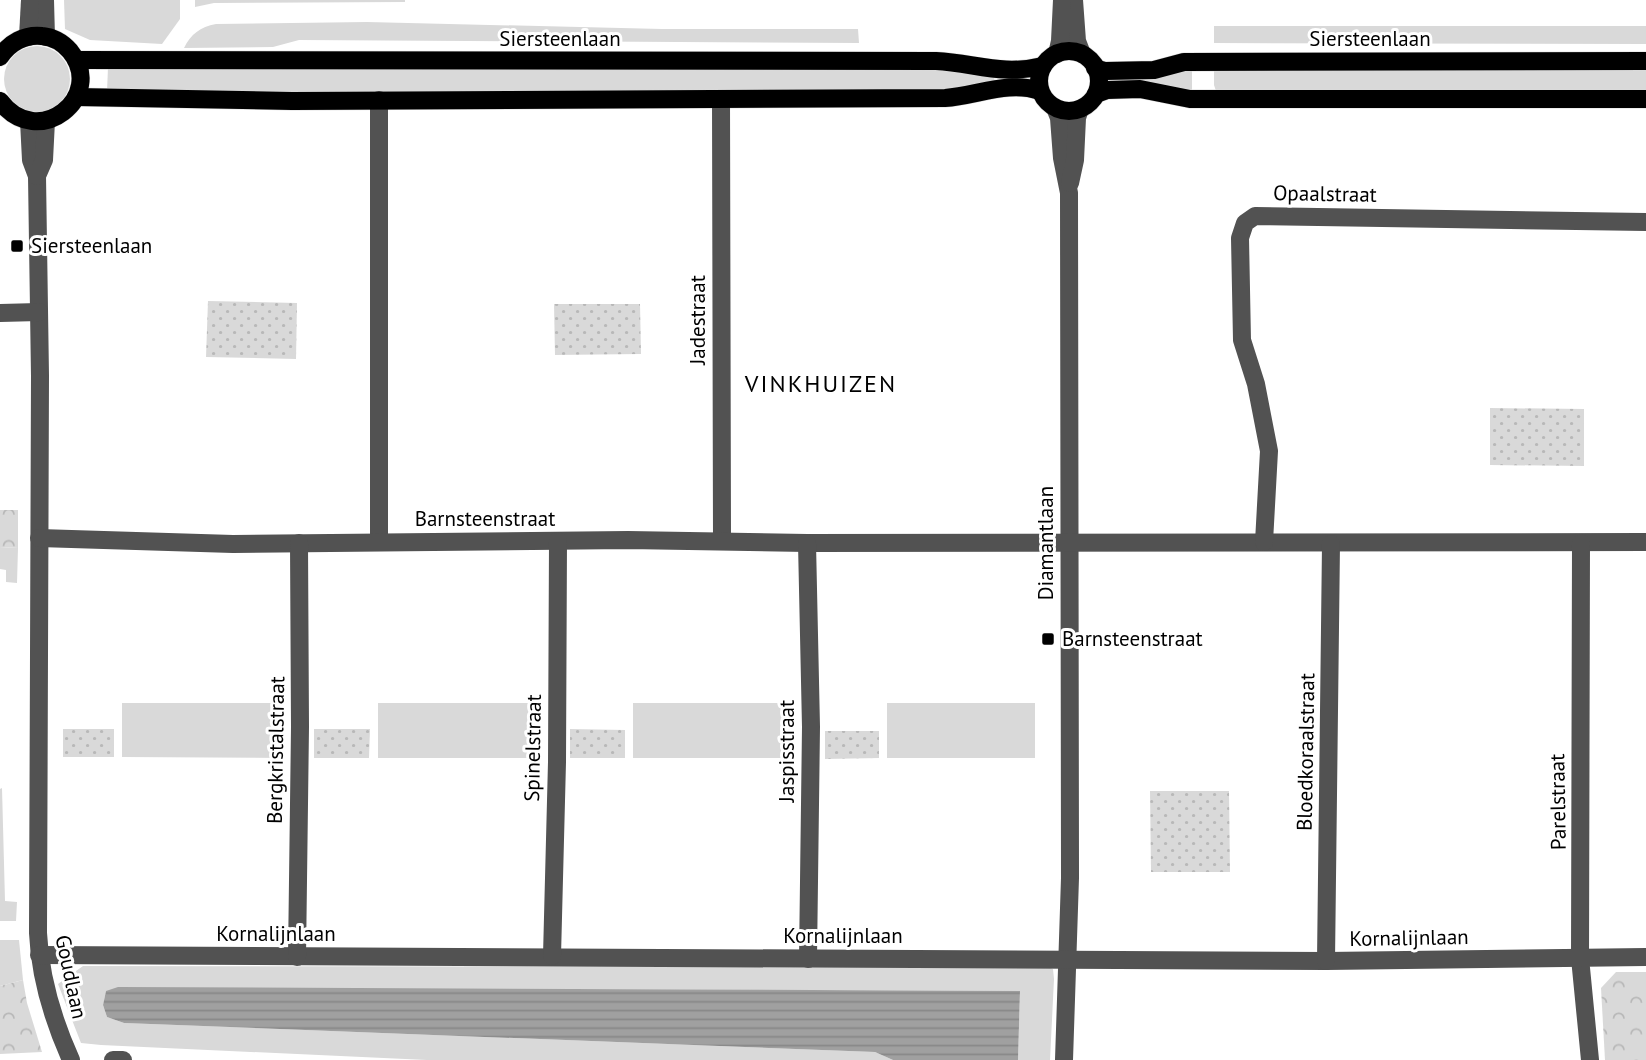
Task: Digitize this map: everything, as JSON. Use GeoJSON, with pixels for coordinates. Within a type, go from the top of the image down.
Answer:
{"type":"FeatureCollection","features":[{"type":"Feature","properties":{"kind":"main road"},"geometry":{"type":"LineString","coordinates":[[0,57],[13,43],[37,37],[65,46],[76,60],[80,77],[76,97],[62,114],[37,121],[12,114],[0,101]]}},
{"type":"Feature","properties":{"kind":"main road"},"geometry":{"type":"LineString","coordinates":[[1069,51],[1082,54],[1095,68],[1099,79],[1096,94],[1080,109],[1068,111],[1055,108],[1046,101],[1040,91],[1039,78],[1050,60],[1069,51]]}},
{"type":"Feature","properties":{"kind":"main road","name":"Siersteenlaan"},"geometry":{"type":"LineString","coordinates":[[76,60],[936,61],[995,70],[1031,69],[1050,60]]}},
{"type":"Feature","properties":{"kind":"main road","name":"Siersteenlaan"},"geometry":{"type":"LineString","coordinates":[[1095,68],[1105,71],[1154,70],[1184,62],[1646,61]]}},
{"type":"Feature","properties":{"kind":"main road"},"geometry":{"type":"LineString","coordinates":[[76,97],[379,100],[945,98],[995,88],[1030,88],[1040,91]]}},
{"type":"Feature","properties":{"kind":"main road"},"geometry":{"type":"LineString","coordinates":[[1096,94],[1107,90],[1140,89],[1190,99],[1646,99]]}},
{"type":"Feature","properties":{"kind":"street"},"geometry":{"type":"LineString","coordinates":[[30,0],[37,37]]}},
{"type":"Feature","properties":{"kind":"street"},"geometry":{"type":"LineString","coordinates":[[37,37],[44,0]]}},
{"type":"Feature","properties":{"kind":"street"},"geometry":{"type":"LineString","coordinates":[[1050,60],[1060,41],[1062,0]]}},
{"type":"Feature","properties":{"kind":"street"},"geometry":{"type":"LineString","coordinates":[[1074,0],[1077,41],[1082,54]]}},
{"type":"Feature","properties":{"kind":"street","name":"Jadestraat"},"geometry":{"type":"LineString","coordinates":[[720,99],[722,541]]}},
{"type":"Feature","properties":{"kind":"street"},"geometry":{"type":"LineString","coordinates":[[379,100],[379,542]]}},
{"type":"Feature","properties":{"kind":"street","name":"Diamantlaan"},"geometry":{"type":"LineString","coordinates":[[1055,108],[1059,118],[1062,158],[1069,193]]}},
{"type":"Feature","properties":{"kind":"street","name":"Diamantlaan"},"geometry":{"type":"LineString","coordinates":[[1065,1060],[1070,878],[1069,193],[1080,109]]}},
{"type":"Feature","properties":{"kind":"street","name":"Goudlaan"},"geometry":{"type":"LineString","coordinates":[[37,121],[31,160],[37,176],[39,312],[39,955],[48,998],[71,1060]]}},
{"type":"Feature","properties":{"kind":"street","name":"Opaalstraat"},"geometry":{"type":"LineString","coordinates":[[1264,542],[1269,451],[1256,384],[1242,340],[1240,238],[1245,223],[1255,216],[1646,222]]}},
{"type":"Feature","properties":{"kind":"street"},"geometry":{"type":"LineString","coordinates":[[0,313],[39,312]]}},
{"type":"Feature","properties":{"kind":"street","name":"Barnsteenstraat"},"geometry":{"type":"LineString","coordinates":[[39,538],[233,544],[558,541],[1331,544],[1646,542]]}},
{"type":"Feature","properties":{"kind":"street","name":"Spinelstraat"},"geometry":{"type":"LineString","coordinates":[[552,956],[557,762],[558,541]]}},
{"type":"Feature","properties":{"kind":"street","name":"Bergkristalstraat"},"geometry":{"type":"LineString","coordinates":[[297,957],[299,543]]}},
{"type":"Feature","properties":{"kind":"street","name":"Jaspisstraat"},"geometry":{"type":"LineString","coordinates":[[807,543],[811,727],[808,958]]}},
{"type":"Feature","properties":{"kind":"street","name":"Parelstraat"},"geometry":{"type":"LineString","coordinates":[[1581,543],[1580,958],[1590,1060]]}},
{"type":"Feature","properties":{"kind":"street","name":"Bloedkoraalstraat"},"geometry":{"type":"LineString","coordinates":[[1326,961],[1331,544]]}},
{"type":"Feature","properties":{"kind":"street","name":"Kornalijnlaan"},"geometry":{"type":"LineString","coordinates":[[39,955],[1326,961],[1646,957]]}},
{"type":"Feature","properties":{"kind":"street"},"geometry":{"type":"LineString","coordinates":[[113,1060],[122,1060]]}},
{"type":"Feature","properties":{"kind":"green space"},"geometry":{"type":"Polygon","coordinates":[[[64,0],[180,0],[180,19],[162,44],[90,40],[65,29],[64,0]]]}},
{"type":"Feature","properties":{"kind":"green space"},"geometry":{"type":"Polygon","coordinates":[[[195,0],[405,2],[214,3],[195,7],[195,0]]]}},
{"type":"Feature","properties":{"kind":"green space"},"geometry":{"type":"Polygon","coordinates":[[[367,22],[662,29],[858,29],[859,43],[299,40],[273,47],[184,48],[197,32],[216,24],[367,22]]]}},
{"type":"Feature","properties":{"kind":"green space"},"geometry":{"type":"Polygon","coordinates":[[[1214,26],[1646,26],[1646,44],[1214,43],[1214,26]]]}},
{"type":"Feature","properties":{"kind":"green space"},"geometry":{"type":"Polygon","coordinates":[[[37,46],[50,49],[60,56],[67,66],[70,79],[67,92],[60,102],[50,109],[37,112],[24,109],[14,102],[7,92],[4,79],[7,66],[14,56],[24,49],[37,46]]]}},
{"type":"Feature","properties":{"kind":"green space"},"geometry":{"type":"Polygon","coordinates":[[[1192,66],[1192,93],[1142,81],[1142,78],[1192,66]]]}},
{"type":"Feature","properties":{"kind":"green space"},"geometry":{"type":"Polygon","coordinates":[[[1214,66],[1646,67],[1646,93],[1216,91],[1214,66]]]}},
{"type":"Feature","properties":{"kind":"green space"},"geometry":{"type":"Polygon","coordinates":[[[108,67],[943,67],[994,78],[995,82],[943,92],[107,92],[108,67]]]}},
{"type":"Feature","properties":{"kind":"green space"},"geometry":{"type":"Polygon","coordinates":[[[208,301],[297,303],[296,359],[206,357],[208,301]]]}},
{"type":"Feature","properties":{"kind":"green space"},"geometry":{"type":"Polygon","coordinates":[[[554,304],[640,304],[641,354],[555,355],[554,304]]]}},
{"type":"Feature","properties":{"kind":"green space"},"geometry":{"type":"Polygon","coordinates":[[[1490,408],[1584,409],[1584,466],[1490,465],[1490,408]]]}},
{"type":"Feature","properties":{"kind":"green space"},"geometry":{"type":"Polygon","coordinates":[[[0,510],[18,510],[18,548],[0,547],[0,510]]]}},
{"type":"Feature","properties":{"kind":"green space"},"geometry":{"type":"Polygon","coordinates":[[[0,547],[18,548],[17,583],[6,582],[6,570],[0,569],[0,547]]]}},
{"type":"Feature","properties":{"kind":"green space"},"geometry":{"type":"Polygon","coordinates":[[[122,703],[282,703],[283,758],[122,757],[122,703]]]}},
{"type":"Feature","properties":{"kind":"green space"},"geometry":{"type":"Polygon","coordinates":[[[378,703],[539,703],[539,758],[378,758],[378,703]]]}},
{"type":"Feature","properties":{"kind":"green space"},"geometry":{"type":"Polygon","coordinates":[[[633,703],[794,703],[794,758],[633,758],[633,703]]]}},
{"type":"Feature","properties":{"kind":"green space"},"geometry":{"type":"Polygon","coordinates":[[[887,703],[1035,703],[1035,758],[887,758],[887,703]]]}},
{"type":"Feature","properties":{"kind":"green space"},"geometry":{"type":"Polygon","coordinates":[[[63,729],[114,729],[114,757],[63,757],[63,729]]]}},
{"type":"Feature","properties":{"kind":"green space"},"geometry":{"type":"Polygon","coordinates":[[[314,729],[370,729],[369,758],[314,758],[314,729]]]}},
{"type":"Feature","properties":{"kind":"green space"},"geometry":{"type":"Polygon","coordinates":[[[570,729],[625,730],[625,758],[570,758],[570,729]]]}},
{"type":"Feature","properties":{"kind":"green space"},"geometry":{"type":"Polygon","coordinates":[[[825,731],[879,731],[879,758],[825,759],[825,731]]]}},
{"type":"Feature","properties":{"kind":"green space"},"geometry":{"type":"Polygon","coordinates":[[[2,788],[5,901],[17,902],[16,921],[0,921],[2,788]]]}},
{"type":"Feature","properties":{"kind":"green space"},"geometry":{"type":"Polygon","coordinates":[[[1150,791],[1229,791],[1230,872],[1151,872],[1150,791]]]}},
{"type":"Feature","properties":{"kind":"green space"},"geometry":{"type":"Polygon","coordinates":[[[0,940],[19,940],[23,980],[0,986],[0,940]]]}},
{"type":"Feature","properties":{"kind":"green space"},"geometry":{"type":"Polygon","coordinates":[[[83,966],[1048,967],[1053,969],[1054,979],[1050,1060],[1018,1060],[1020,991],[106,991],[103,1005],[107,1017],[124,1023],[875,1052],[893,1060],[427,1060],[101,1045],[81,1043],[58,984],[83,966]]]}},
{"type":"Feature","properties":{"kind":"green space"},"geometry":{"type":"Polygon","coordinates":[[[1616,972],[1646,972],[1646,1060],[1605,1060],[1601,988],[1616,972]]]}},
{"type":"Feature","properties":{"kind":"green space"},"geometry":{"type":"Polygon","coordinates":[[[23,980],[42,1052],[0,1054],[0,986],[23,980]]]}},
{"type":"Feature","properties":{"kind":"shaded area"},"geometry":{"type":"Polygon","coordinates":[[[118,987],[1020,991],[1018,1060],[893,1060],[875,1052],[124,1023],[107,1017],[103,1005],[106,991],[118,987]]]}},
{"type":"Feature","properties":{"kind":"place","name":"Siersteenlaan"},"geometry":{"type":"Point","coordinates":[17,246]}},
{"type":"Feature","properties":{"kind":"place","name":"Barnsteenstraat"},"geometry":{"type":"Point","coordinates":[1048,639]}},
{"type":"Feature","properties":{"kind":"district","name":"VINKHUIZEN"},"geometry":{"type":"Point","coordinates":[821,384]}}]}
